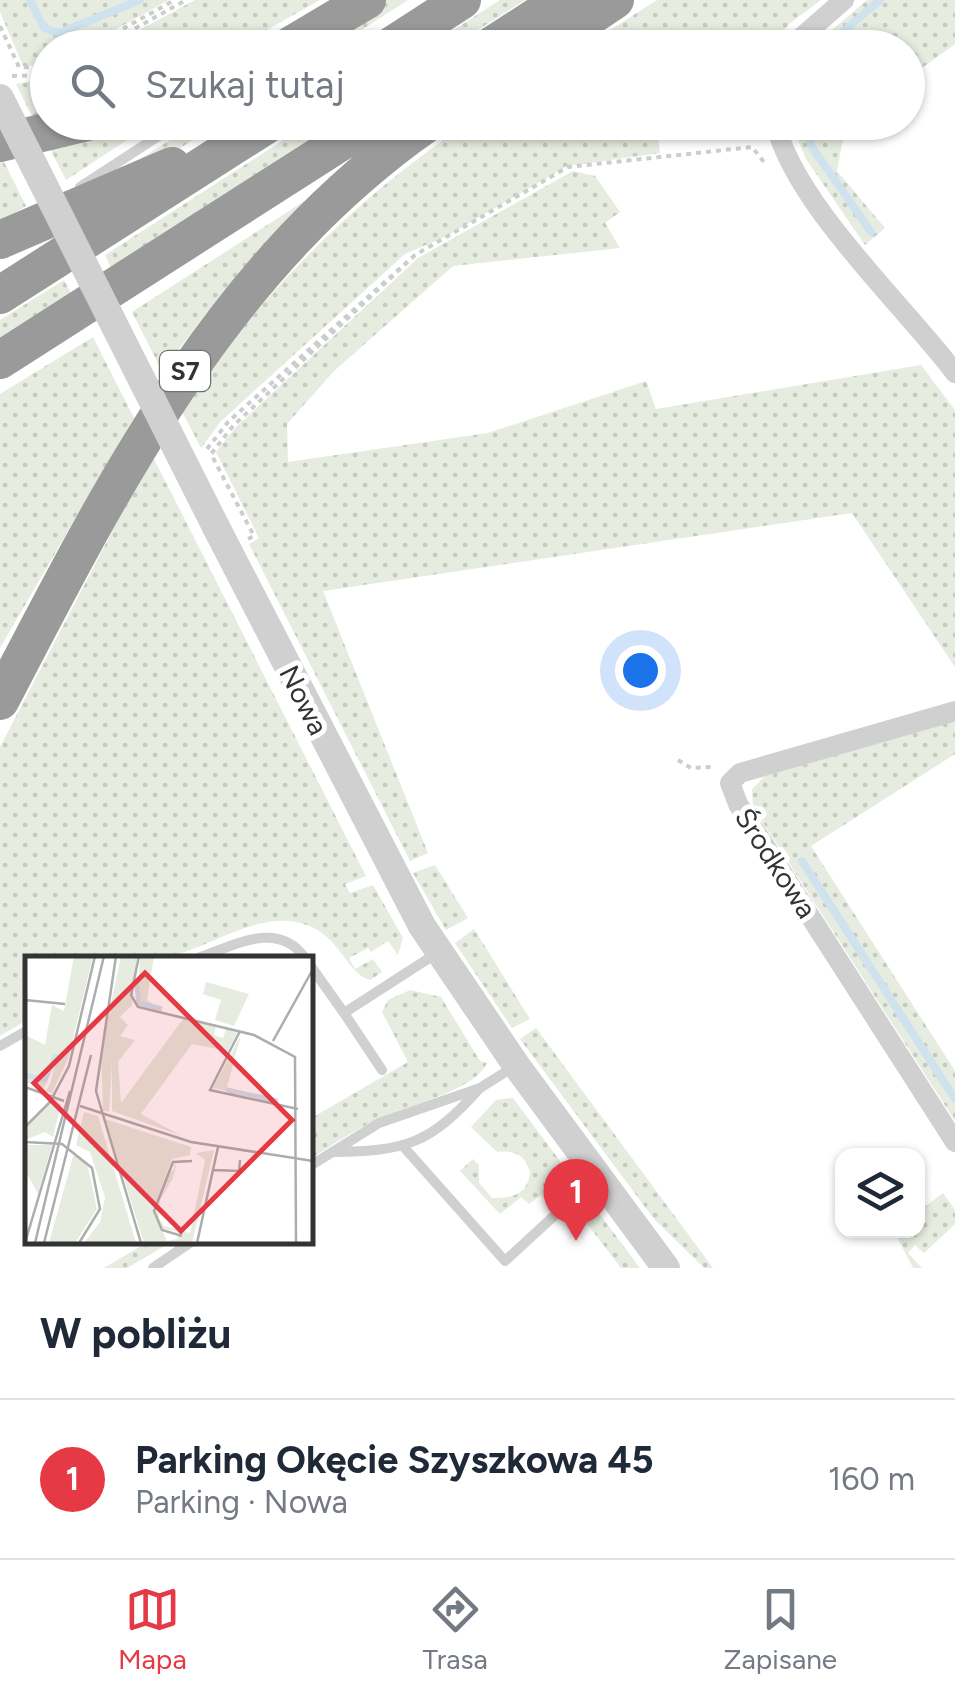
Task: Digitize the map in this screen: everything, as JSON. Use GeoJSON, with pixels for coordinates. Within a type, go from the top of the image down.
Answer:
{"type":"FeatureCollection","features":[{"type":"Feature","properties":{"kind":"highway"},"geometry":{"type":"LineString","coordinates":[[322,30],[367,0]]}},
{"type":"Feature","properties":{"kind":"highway"},"geometry":{"type":"LineString","coordinates":[[416,30],[462,0]]}},
{"type":"Feature","properties":{"kind":"highway"},"geometry":{"type":"LineString","coordinates":[[516,30],[562,0]]}},
{"type":"Feature","properties":{"kind":"highway"},"geometry":{"type":"LineString","coordinates":[[570,30],[616,0]]}},
{"type":"Feature","properties":{"kind":"highway"},"geometry":{"type":"LineString","coordinates":[[0,143],[30,136]]}},
{"type":"Feature","properties":{"kind":"highway"},"geometry":{"type":"LineString","coordinates":[[4,237],[231,140]]}},
{"type":"Feature","properties":{"kind":"highway"},"geometry":{"type":"LineString","coordinates":[[0,295],[244,140]]}},
{"type":"Feature","properties":{"kind":"highway"},"geometry":{"type":"LineString","coordinates":[[0,360],[344,140]]}},
{"type":"Feature","properties":{"kind":"highway","name":"S7"},"geometry":{"type":"LineString","coordinates":[[0,700],[138,442],[211,334],[312,220],[408,140]]}},
{"type":"Feature","properties":{"kind":"street"},"geometry":{"type":"LineString","coordinates":[[810,30],[844,0]]}},
{"type":"Feature","properties":{"kind":"street","name":"Nowa"},"geometry":{"type":"LineString","coordinates":[[6,87],[30,137]]}},
{"type":"Feature","properties":{"kind":"street","name":"Nowa"},"geometry":{"type":"LineString","coordinates":[[31,140],[216,527],[378,846],[438,952],[666,1268]]}},
{"type":"Feature","properties":{"kind":"street"},"geometry":{"type":"LineString","coordinates":[[782,140],[788,158],[816,202],[955,373]]}},
{"type":"Feature","properties":{"kind":"street","name":"Środkowa"},"geometry":{"type":"LineString","coordinates":[[955,711],[740,773],[730,783],[738,804],[955,1142]]}},
{"type":"Feature","properties":{"kind":"lane"},"geometry":{"type":"LineString","coordinates":[[4,237],[152,140]]}},
{"type":"Feature","properties":{"kind":"lane"},"geometry":{"type":"LineString","coordinates":[[204,956],[262,936],[280,939],[299,948],[305,956]]}},
{"type":"Feature","properties":{"kind":"lane"},"geometry":{"type":"LineString","coordinates":[[344,1014],[438,952]]}},
{"type":"Feature","properties":{"kind":"lane"},"geometry":{"type":"LineString","coordinates":[[312,968],[382,1070]]}},
{"type":"Feature","properties":{"kind":"lane"},"geometry":{"type":"LineString","coordinates":[[0,1046],[25,1032]]}},
{"type":"Feature","properties":{"kind":"lane"},"geometry":{"type":"LineString","coordinates":[[312,1165],[379,1124],[480,1088],[516,1065]]}},
{"type":"Feature","properties":{"kind":"lane"},"geometry":{"type":"LineString","coordinates":[[332,1152],[386,1151],[445,1127],[480,1088]]}},
{"type":"Feature","properties":{"kind":"lane"},"geometry":{"type":"LineString","coordinates":[[402,1145],[505,1261],[555,1215]]}},
{"type":"Feature","properties":{"kind":"lane"},"geometry":{"type":"LineString","coordinates":[[153,1268],[190,1243]]}},
{"type":"Feature","properties":{"kind":"path"},"geometry":{"type":"LineString","coordinates":[[121,30],[175,0]]}},
{"type":"Feature","properties":{"kind":"path"},"geometry":{"type":"LineString","coordinates":[[132,30],[186,0]]}},
{"type":"Feature","properties":{"kind":"path"},"geometry":{"type":"LineString","coordinates":[[0,26],[19,67],[30,69]]}},
{"type":"Feature","properties":{"kind":"path"},"geometry":{"type":"LineString","coordinates":[[6,87],[30,78]]}},
{"type":"Feature","properties":{"kind":"path"},"geometry":{"type":"LineString","coordinates":[[204,453],[228,422],[415,255],[568,167],[752,147],[769,167]]}},
{"type":"Feature","properties":{"kind":"path"},"geometry":{"type":"LineString","coordinates":[[244,541],[254,536],[211,454],[233,426],[415,255]]}},
{"type":"Feature","properties":{"kind":"path"},"geometry":{"type":"LineString","coordinates":[[678,760],[691,768],[712,766]]}},
{"type":"Feature","properties":{"kind":"shaded area"},"geometry":{"type":"Polygon","coordinates":[[[0,0],[169,0],[115,30],[30,30],[30,66],[23,66],[0,12],[0,0]]]}},
{"type":"Feature","properties":{"kind":"shaded area"},"geometry":{"type":"Polygon","coordinates":[[[195,0],[320,0],[267,30],[139,30],[195,0]]]}},
{"type":"Feature","properties":{"kind":"shaded area"},"geometry":{"type":"Polygon","coordinates":[[[386,0],[408,0],[361,30],[340,30],[386,0]]]}},
{"type":"Feature","properties":{"kind":"shaded area"},"geometry":{"type":"Polygon","coordinates":[[[500,0],[525,0],[478,30],[453,30],[500,0]]]}},
{"type":"Feature","properties":{"kind":"shaded area"},"geometry":{"type":"Polygon","coordinates":[[[657,0],[821,0],[784,30],[610,30],[657,0]]]}},
{"type":"Feature","properties":{"kind":"shaded area"},"geometry":{"type":"Polygon","coordinates":[[[867,0],[955,0],[955,44],[925,66],[925,30],[832,30],[867,0]]]}},
{"type":"Feature","properties":{"kind":"shaded area"},"geometry":{"type":"Polygon","coordinates":[[[30,82],[30,112],[16,84],[30,82]]]}},
{"type":"Feature","properties":{"kind":"shaded area"},"geometry":{"type":"Polygon","coordinates":[[[50,140],[127,140],[66,180],[46,141],[50,140]]]}},
{"type":"Feature","properties":{"kind":"shaded area"},"geometry":{"type":"Polygon","coordinates":[[[170,140],[193,140],[171,154],[118,173],[170,140]]]}},
{"type":"Feature","properties":{"kind":"shaded area"},"geometry":{"type":"Polygon","coordinates":[[[284,140],[308,140],[111,268],[105,255],[284,140]]]}},
{"type":"Feature","properties":{"kind":"shaded area"},"geometry":{"type":"Polygon","coordinates":[[[444,140],[659,140],[660,153],[567,166],[447,236],[405,254],[221,421],[201,448],[181,410],[211,368],[311,252],[347,217],[444,140]]]}},
{"type":"Feature","properties":{"kind":"shaded area"},"geometry":{"type":"Polygon","coordinates":[[[798,140],[843,140],[837,171],[885,228],[865,245],[806,159],[798,140]]]}},
{"type":"Feature","properties":{"kind":"shaded area"},"geometry":{"type":"Polygon","coordinates":[[[0,154],[26,206],[0,222],[0,154]]]}},
{"type":"Feature","properties":{"kind":"shaded area"},"geometry":{"type":"Polygon","coordinates":[[[573,171],[595,176],[620,212],[605,223],[620,248],[453,266],[334,371],[287,424],[288,462],[488,433],[646,381],[656,409],[921,365],[955,410],[955,667],[852,513],[323,591],[428,853],[410,861],[249,544],[259,538],[216,452],[236,427],[418,258],[573,171]]]}},
{"type":"Feature","properties":{"kind":"shaded area"},"geometry":{"type":"Polygon","coordinates":[[[306,200],[309,204],[215,302],[162,371],[132,312],[306,200]]]}},
{"type":"Feature","properties":{"kind":"shaded area"},"geometry":{"type":"Polygon","coordinates":[[[64,280],[71,293],[0,337],[0,320],[64,280]]]}},
{"type":"Feature","properties":{"kind":"shaded area"},"geometry":{"type":"Polygon","coordinates":[[[93,337],[134,418],[0,648],[0,394],[93,337]]]}},
{"type":"Feature","properties":{"kind":"shaded area"},"geometry":{"type":"Polygon","coordinates":[[[152,455],[366,876],[345,884],[350,893],[373,885],[403,938],[398,955],[388,941],[371,952],[368,948],[349,958],[355,969],[373,959],[382,972],[370,980],[355,970],[325,935],[301,923],[284,921],[251,926],[170,956],[25,956],[25,1021],[0,1036],[0,747],[152,455]]]}},
{"type":"Feature","properties":{"kind":"shaded area"},"geometry":{"type":"Polygon","coordinates":[[[955,721],[955,754],[811,846],[955,1071],[955,1121],[753,807],[752,789],[765,776],[955,721]]]}},
{"type":"Feature","properties":{"kind":"shaded area"},"geometry":{"type":"Polygon","coordinates":[[[435,865],[468,918],[446,930],[413,873],[435,865]]]}},
{"type":"Feature","properties":{"kind":"shaded area"},"geometry":{"type":"Polygon","coordinates":[[[474,929],[530,1019],[512,1028],[455,943],[474,929]]]}},
{"type":"Feature","properties":{"kind":"shaded area"},"geometry":{"type":"Polygon","coordinates":[[[410,990],[441,997],[480,1061],[487,1063],[480,1073],[454,1090],[378,1119],[312,1158],[312,1118],[408,1062],[382,1012],[388,1000],[410,990]]]}},
{"type":"Feature","properties":{"kind":"shaded area"},"geometry":{"type":"Polygon","coordinates":[[[536,1028],[713,1268],[704,1268],[654,1219],[520,1039],[536,1028]]]}},
{"type":"Feature","properties":{"kind":"shaded area"},"geometry":{"type":"Polygon","coordinates":[[[513,1098],[640,1268],[621,1268],[572,1204],[560,1214],[541,1195],[529,1204],[521,1197],[500,1214],[460,1171],[473,1159],[479,1165],[479,1183],[492,1198],[512,1196],[526,1186],[530,1172],[522,1157],[497,1152],[471,1127],[496,1100],[513,1098]]]}},
{"type":"Feature","properties":{"kind":"shaded area"},"geometry":{"type":"Polygon","coordinates":[[[943,1193],[955,1210],[955,1224],[924,1253],[915,1245],[908,1253],[922,1268],[913,1268],[898,1238],[925,1238],[925,1207],[943,1193]]]}},
{"type":"Feature","properties":{"kind":"shaded area"},"geometry":{"type":"Polygon","coordinates":[[[146,1243],[170,1243],[127,1268],[104,1268],[146,1243]]]}},
{"type":"Feature","properties":{"kind":"waterway"},"geometry":{"type":"LineString","coordinates":[[30,0],[44,28],[50,30]]}},
{"type":"Feature","properties":{"kind":"waterway"},"geometry":{"type":"LineString","coordinates":[[66,30],[140,0]]}},
{"type":"Feature","properties":{"kind":"waterway"},"geometry":{"type":"LineString","coordinates":[[845,30],[880,0]]}},
{"type":"Feature","properties":{"kind":"waterway"},"geometry":{"type":"LineString","coordinates":[[809,140],[871,232]]}},
{"type":"Feature","properties":{"kind":"waterway"},"geometry":{"type":"LineString","coordinates":[[802,861],[955,1099]]}},
{"type":"Feature","properties":{"kind":"place","name":"Parking Okęcie Szyszkowa 45"},"geometry":{"type":"Point","coordinates":[576,1241]}}]}
